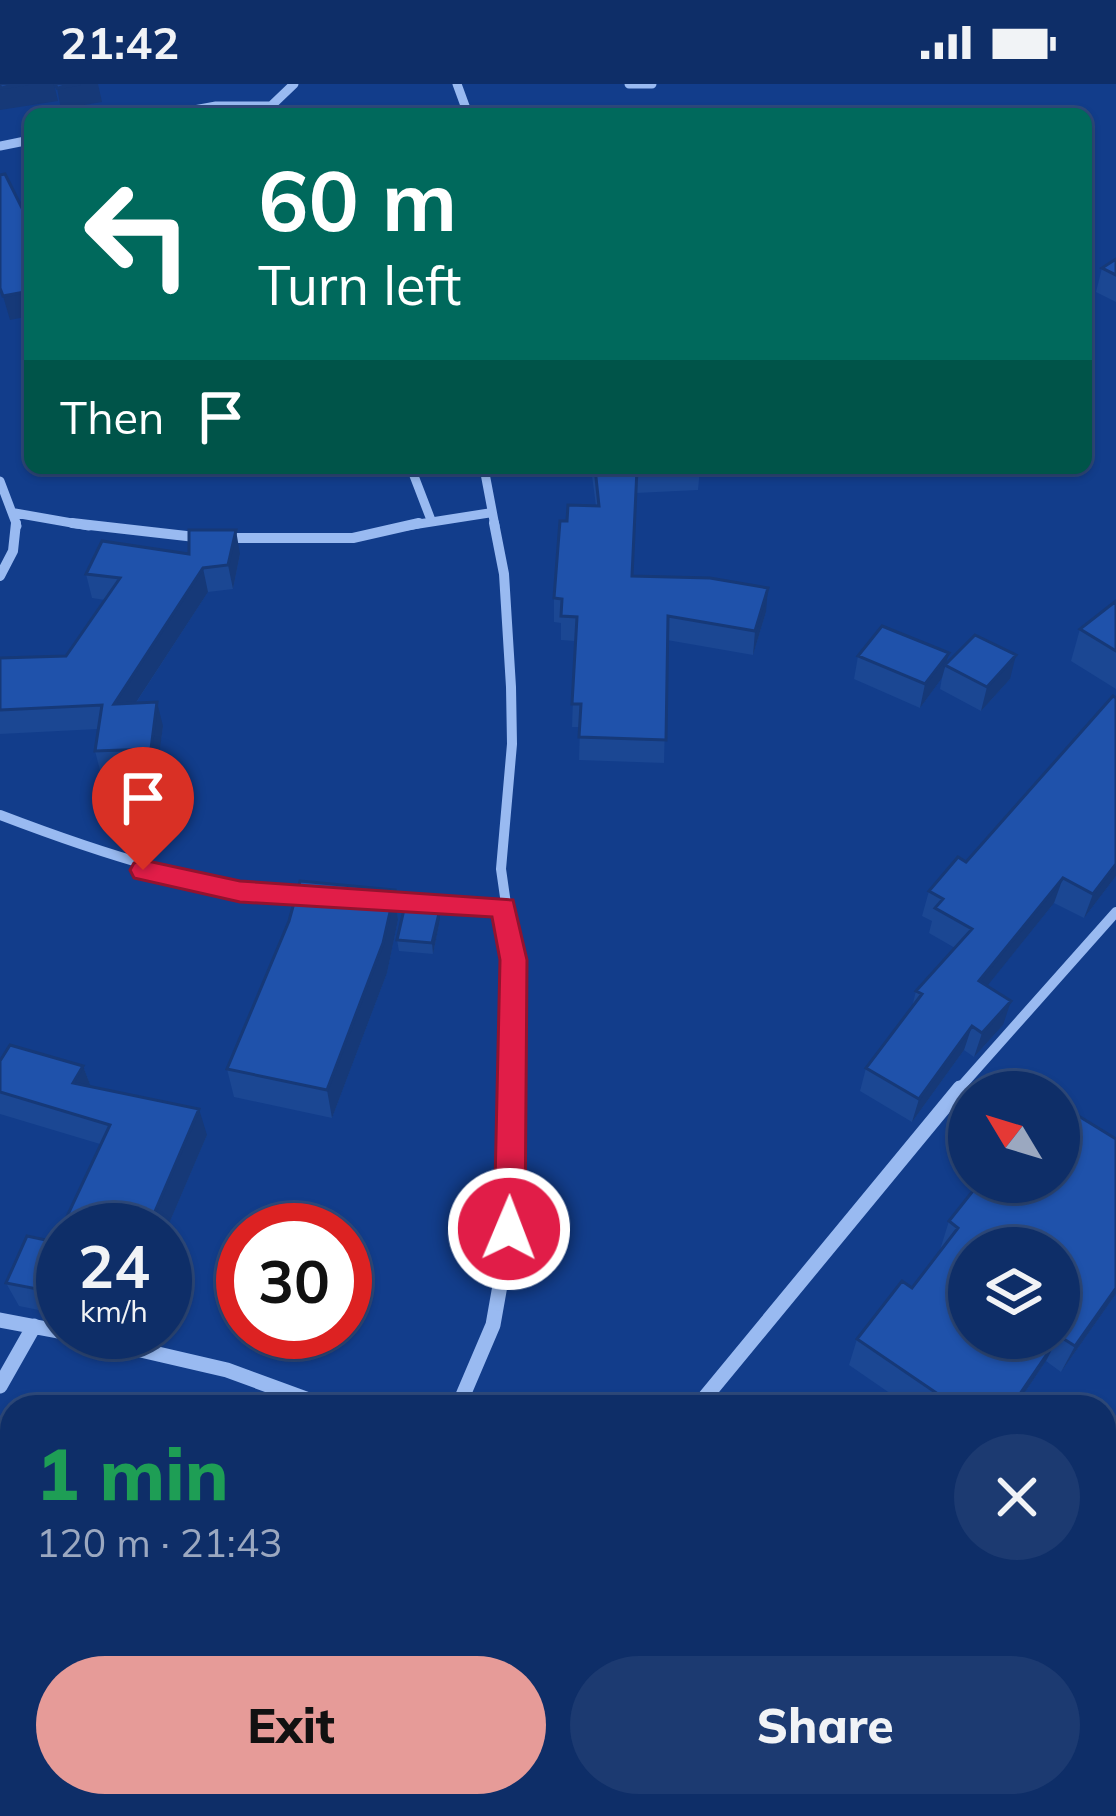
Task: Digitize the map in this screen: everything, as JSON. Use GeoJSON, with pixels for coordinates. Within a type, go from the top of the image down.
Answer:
{"type":"FeatureCollection","features":[{"type":"Feature","properties":{"kind":"street"},"geometry":{"type":"LineString","coordinates":[[273,108],[294,84]]}},
{"type":"Feature","properties":{"kind":"street"},"geometry":{"type":"LineString","coordinates":[[629,84],[652,84]]}},
{"type":"Feature","properties":{"kind":"street"},"geometry":{"type":"LineString","coordinates":[[205,108],[244,108]]}},
{"type":"Feature","properties":{"kind":"street"},"geometry":{"type":"LineString","coordinates":[[413,474],[431,520]]}},
{"type":"Feature","properties":{"kind":"street"},"geometry":{"type":"LineString","coordinates":[[463,1395],[493,1324],[509,1229],[514,960],[501,869],[512,744],[509,645],[504,574],[485,474]]}},
{"type":"Feature","properties":{"kind":"street"},"geometry":{"type":"LineString","coordinates":[[0,482],[15,513],[19,545],[0,576]]}},
{"type":"Feature","properties":{"kind":"street"},"geometry":{"type":"LineString","coordinates":[[15,513],[175,535],[302,540],[353,538],[431,520],[490,513]]}},
{"type":"Feature","properties":{"kind":"street"},"geometry":{"type":"LineString","coordinates":[[0,815],[143,870],[240,891],[328,897]]}},
{"type":"Feature","properties":{"kind":"street"},"geometry":{"type":"LineString","coordinates":[[372,899],[504,908]]}},
{"type":"Feature","properties":{"kind":"street"},"geometry":{"type":"LineString","coordinates":[[707,1395],[896,1160],[1116,912]]}},
{"type":"Feature","properties":{"kind":"street"},"geometry":{"type":"LineString","coordinates":[[0,1320],[34,1326],[0,1386]]}},
{"type":"Feature","properties":{"kind":"street"},"geometry":{"type":"LineString","coordinates":[[180,1359],[295,1395]]}},
{"type":"Feature","properties":{"kind":"building"},"geometry":{"type":"Polygon","coordinates":[[[5,174],[24,212],[24,292],[3,296],[0,288],[0,175],[5,174]]]}},
{"type":"Feature","properties":{"kind":"building"},"geometry":{"type":"Polygon","coordinates":[[[1116,259],[1116,275],[1102,268],[1116,259]]]}},
{"type":"Feature","properties":{"kind":"building"},"geometry":{"type":"Polygon","coordinates":[[[596,474],[637,474],[632,576],[710,578],[768,588],[755,631],[668,616],[666,740],[579,737],[581,704],[572,704],[577,617],[561,616],[562,599],[554,598],[560,521],[567,521],[568,505],[599,506],[596,474]]]}},
{"type":"Feature","properties":{"kind":"building"},"geometry":{"type":"Polygon","coordinates":[[[189,530],[236,530],[228,565],[203,568],[114,704],[157,702],[151,749],[95,751],[102,705],[0,710],[0,658],[66,656],[120,578],[86,574],[102,541],[189,554],[189,530]]]}},
{"type":"Feature","properties":{"kind":"building"},"geometry":{"type":"Polygon","coordinates":[[[1116,601],[1116,651],[1080,629],[1116,601]]]}},
{"type":"Feature","properties":{"kind":"building"},"geometry":{"type":"Polygon","coordinates":[[[882,626],[949,653],[925,684],[858,656],[882,626]]]}},
{"type":"Feature","properties":{"kind":"building"},"geometry":{"type":"Polygon","coordinates":[[[975,635],[1016,655],[987,687],[945,665],[975,635]]]}},
{"type":"Feature","properties":{"kind":"building"},"geometry":{"type":"Polygon","coordinates":[[[1113,696],[1116,864],[1093,894],[1063,878],[979,981],[1011,1001],[982,1033],[972,1026],[919,1099],[866,1068],[922,994],[916,991],[972,929],[935,908],[943,899],[929,891],[958,857],[966,862],[1113,696]]]}},
{"type":"Feature","properties":{"kind":"building"},"geometry":{"type":"Polygon","coordinates":[[[300,881],[395,890],[383,943],[327,1090],[227,1069],[289,921],[300,881]]]}},
{"type":"Feature","properties":{"kind":"building"},"geometry":{"type":"Polygon","coordinates":[[[405,905],[440,909],[432,943],[397,940],[405,905]]]}},
{"type":"Feature","properties":{"kind":"building"},"geometry":{"type":"Polygon","coordinates":[[[10,1045],[83,1066],[73,1083],[199,1109],[159,1203],[73,1203],[110,1125],[0,1092],[0,1061],[10,1045]]]}},
{"type":"Feature","properties":{"kind":"building"},"geometry":{"type":"Polygon","coordinates":[[[1080,1117],[1116,1139],[1116,1288],[1080,1339],[1080,1227],[957,1227],[949,1221],[963,1203],[1080,1203],[1080,1117]]]}},
{"type":"Feature","properties":{"kind":"building"},"geometry":{"type":"Polygon","coordinates":[[[27,1236],[36,1238],[36,1289],[6,1283],[27,1236]]]}},
{"type":"Feature","properties":{"kind":"building"},"geometry":{"type":"Polygon","coordinates":[[[948,1241],[948,1359],[1044,1359],[1019,1395],[939,1395],[857,1339],[902,1281],[912,1288],[948,1241]]]}},
{"type":"Feature","properties":{"kind":"route"},"geometry":{"type":"LineString","coordinates":[[143,870],[240,891],[504,908],[514,960],[509,1229]]}}]}
